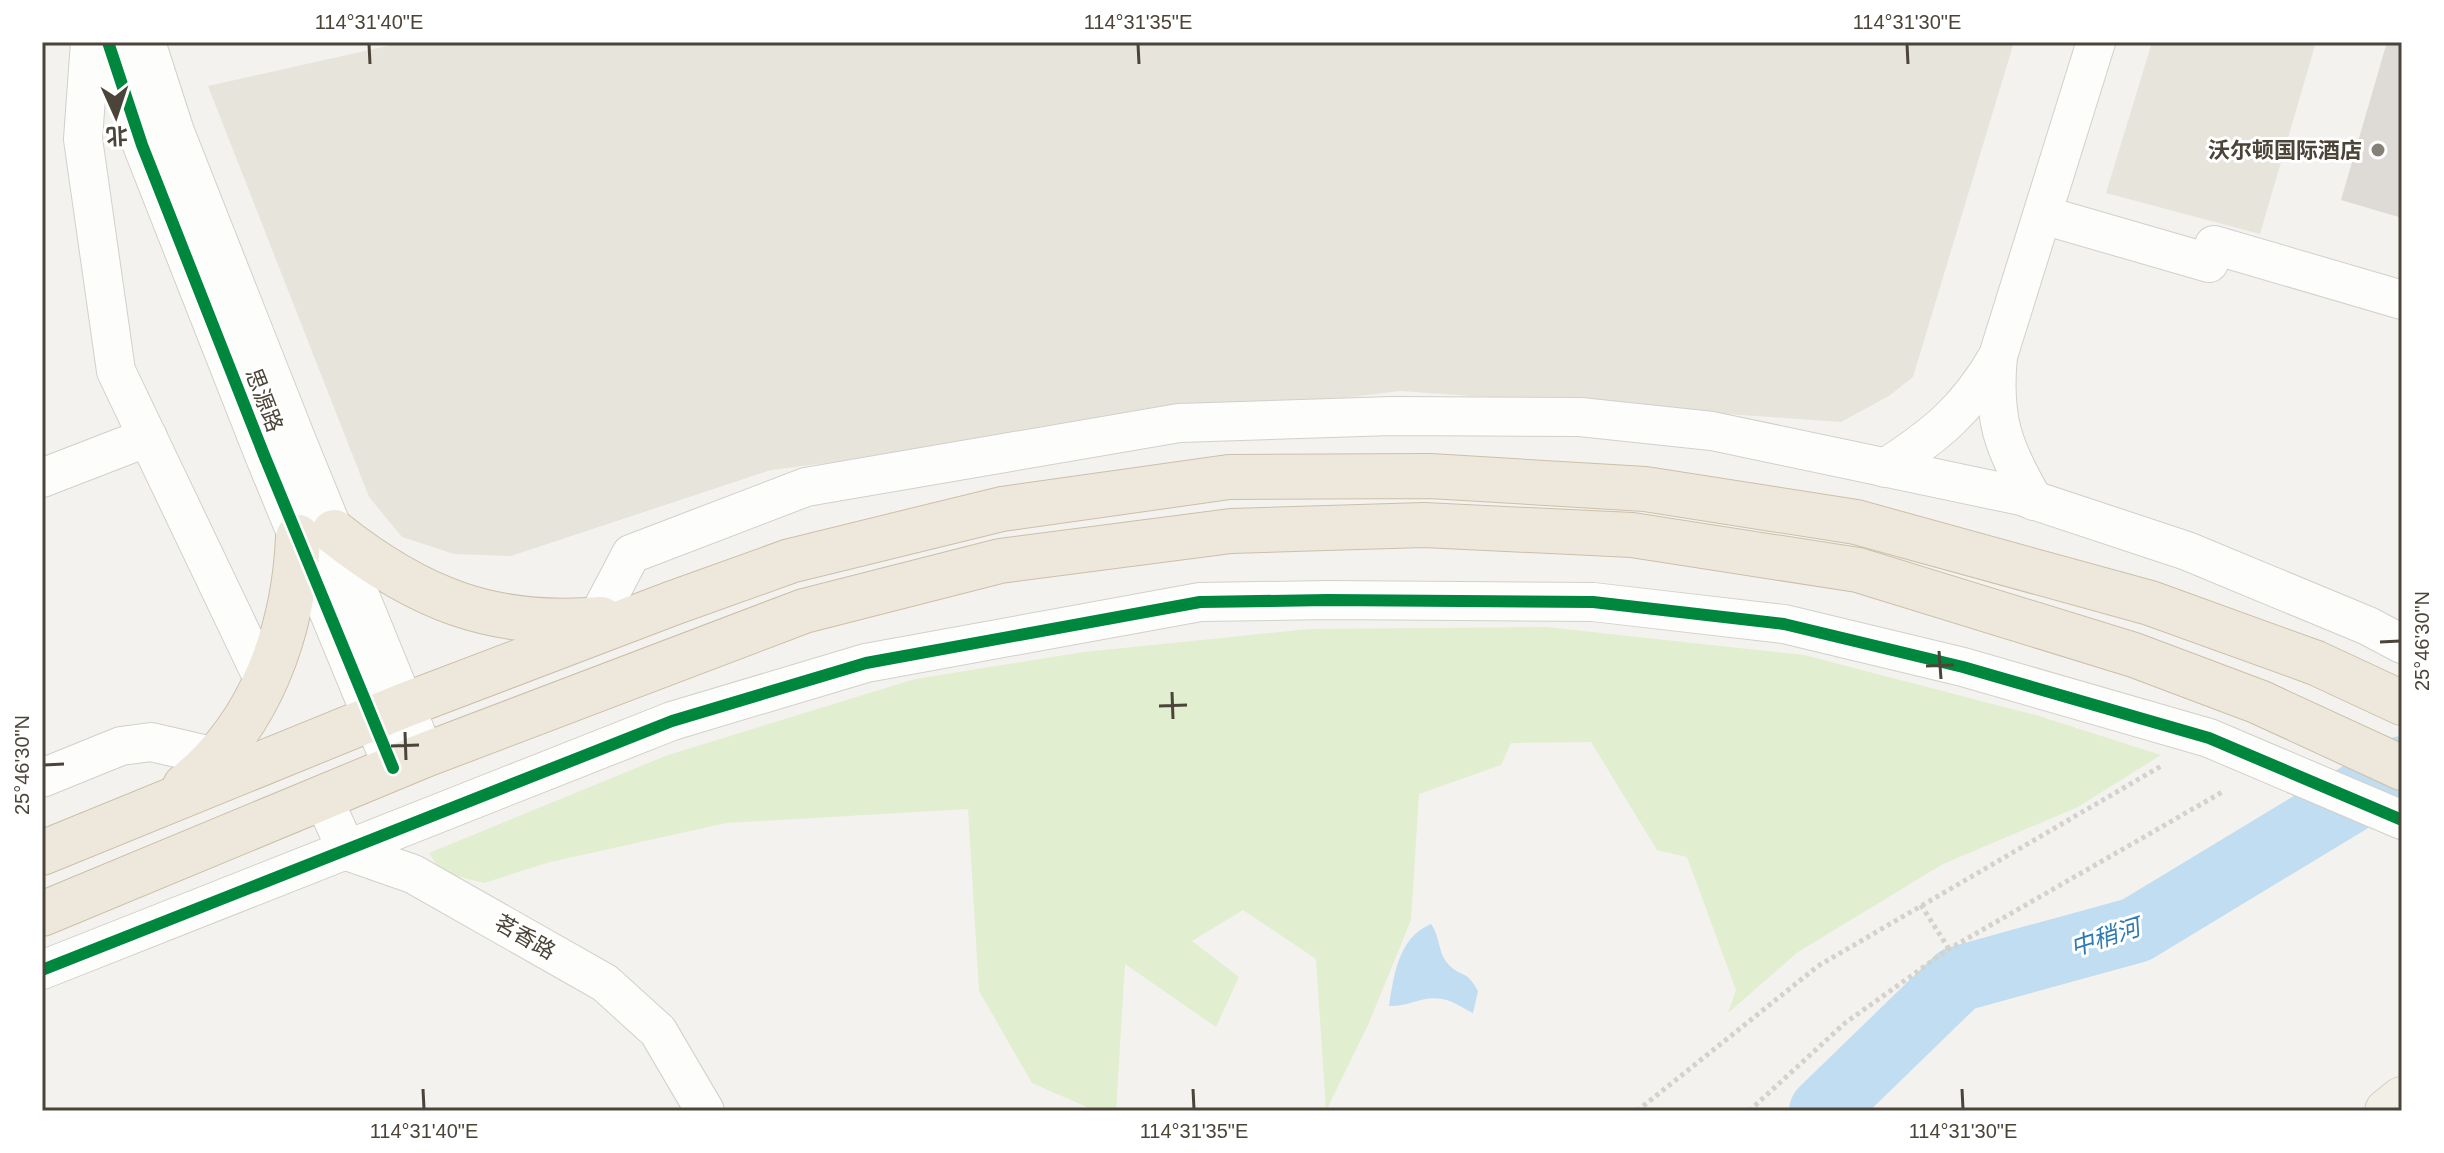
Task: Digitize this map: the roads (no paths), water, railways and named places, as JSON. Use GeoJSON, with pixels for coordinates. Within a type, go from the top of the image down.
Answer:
{"type":"FeatureCollection","features":[{"type":"Feature","properties":{"kind":"highway"},"geometry":{"type":"LineString","coordinates":[[42,853],[162,804],[225,766],[388,712],[594,627],[673,603],[790,561],[1002,509],[1229,477],[1430,476],[1645,489],[1856,522],[2150,603],[2316,663],[2402,703]]}},
{"type":"Feature","properties":{"kind":"highway"},"geometry":{"type":"LineString","coordinates":[[42,914],[409,762],[804,611],[1000,561],[1231,531],[1424,525],[1632,535],[1858,570],[2134,655],[2259,702],[2402,768]]}},
{"type":"Feature","properties":{"kind":"highway"},"geometry":{"type":"LineString","coordinates":[[225,766],[238,729],[265,683],[284,632],[297,567],[316,535],[446,600],[520,619],[594,627]]}},
{"type":"Feature","properties":{"kind":"main road"},"geometry":{"type":"LineString","coordinates":[[2388,1111],[2402,1100]]}},
{"type":"Feature","properties":{"kind":"street"},"geometry":{"type":"LineString","coordinates":[[90,42],[83,139],[116,371],[265,683]]}},
{"type":"Feature","properties":{"kind":"street","name":"思源路"},"geometry":{"type":"LineString","coordinates":[[108,42],[142,145],[316,535],[409,762]]}},
{"type":"Feature","properties":{"kind":"street","name":"思源路"},"geometry":{"type":"LineString","coordinates":[[146,42],[316,535]]}},
{"type":"Feature","properties":{"kind":"street"},"geometry":{"type":"LineString","coordinates":[[2034,501],[2005,447],[1995,387],[1998,356],[2096,42]]}},
{"type":"Feature","properties":{"kind":"street"},"geometry":{"type":"LineString","coordinates":[[2043,215],[2209,263],[2214,245],[2402,300]]}},
{"type":"Feature","properties":{"kind":"street"},"geometry":{"type":"LineString","coordinates":[[1885,468],[1951,420],[1977,390],[1998,356]]}},
{"type":"Feature","properties":{"kind":"street"},"geometry":{"type":"LineString","coordinates":[[594,627],[631,554],[806,487],[1179,423],[1392,416],[1580,417],[1712,431],[2034,501],[2187,551],[2368,626],[2402,644]]}},
{"type":"Feature","properties":{"kind":"street"},"geometry":{"type":"LineString","coordinates":[[42,478],[148,437]]}},
{"type":"Feature","properties":{"kind":"street"},"geometry":{"type":"LineString","coordinates":[[42,970],[672,721],[866,663],[1200,602],[1593,602],[1784,624],[1963,667],[2209,738],[2402,820]]}},
{"type":"Feature","properties":{"kind":"street"},"geometry":{"type":"LineString","coordinates":[[42,778],[121,746],[151,742],[225,766]]}},
{"type":"Feature","properties":{"kind":"street"},"geometry":{"type":"LineString","coordinates":[[323,798],[347,851]]}},
{"type":"Feature","properties":{"kind":"street","name":"茗香路"},"geometry":{"type":"LineString","coordinates":[[347,851],[413,874],[605,983],[658,1031],[705,1111]]}},
{"type":"Feature","properties":{"kind":"water"},"geometry":{"type":"Polygon","coordinates":[[[1431,924],[1445,961],[1470,979],[1478,991],[1473,1013],[1450,1001],[1435,998],[1389,1006],[1396,970],[1405,948],[1411,938],[1431,924]]]}},
{"type":"Feature","properties":{"kind":"waterway","name":"中稍河"},"geometry":{"type":"LineString","coordinates":[[1822,1111],[1958,979],[2136,930],[2402,769]]}},
{"type":"Feature","properties":{"kind":"place","name":"沃尔顿国际酒店"},"geometry":{"type":"Point","coordinates":[2378,150]}}]}
